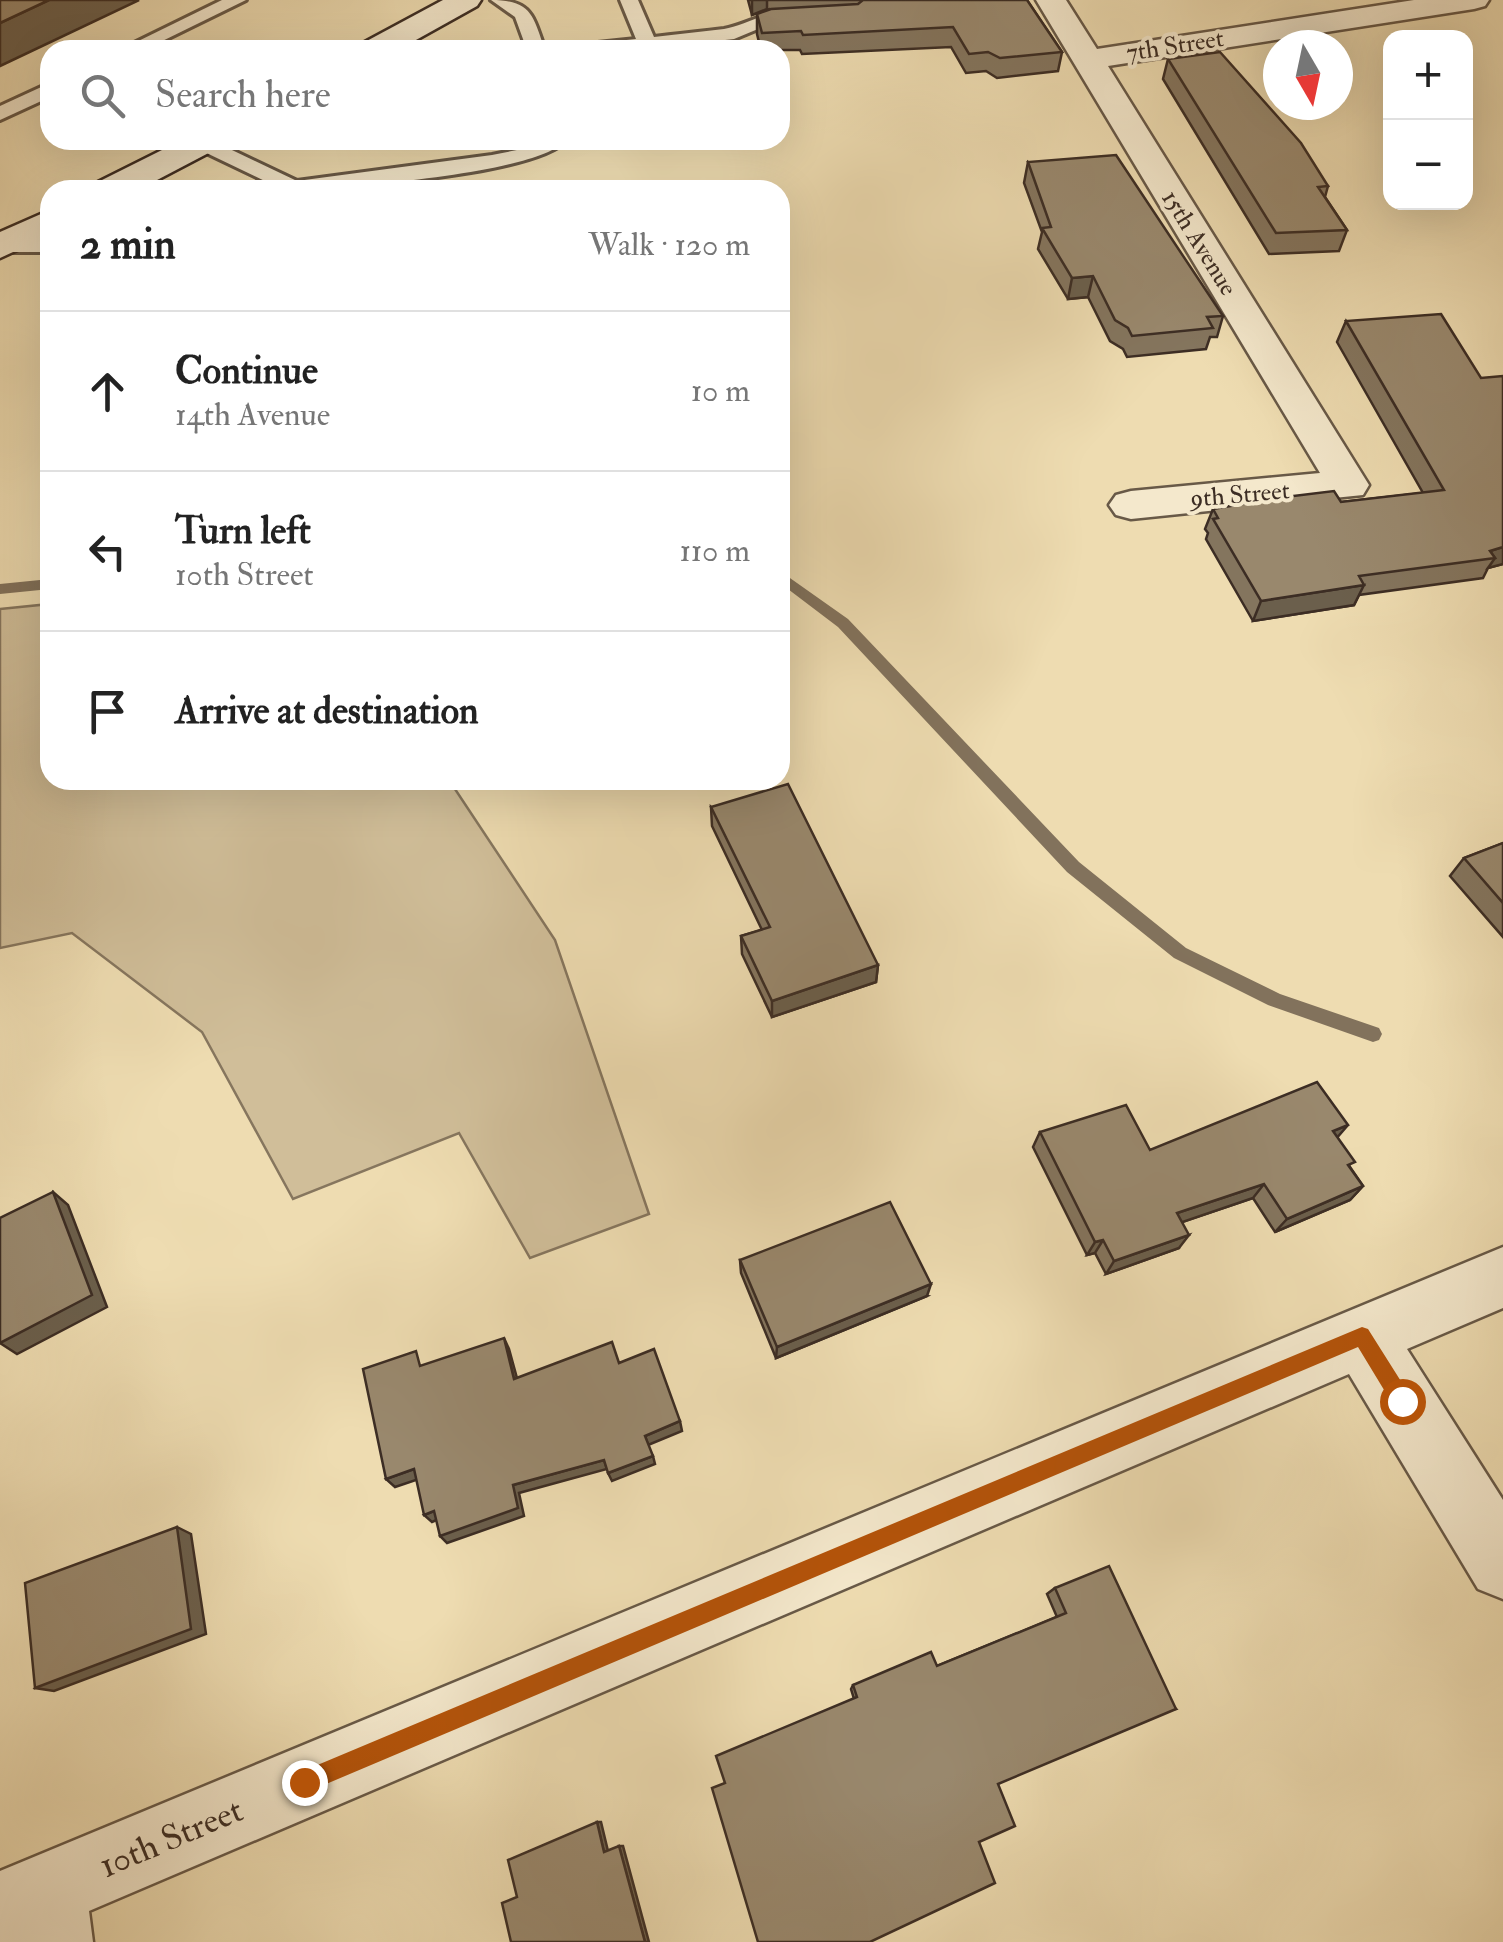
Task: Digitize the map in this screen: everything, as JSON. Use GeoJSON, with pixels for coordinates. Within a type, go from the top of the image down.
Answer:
{"type":"FeatureCollection","features":[{"type":"Feature","properties":{"kind":"street"},"geometry":{"type":"LineString","coordinates":[[392,40],[466,0]]}},
{"type":"Feature","properties":{"kind":"street","name":"15th Avenue"},"geometry":{"type":"LineString","coordinates":[[1051,0],[1348,485]]}},
{"type":"Feature","properties":{"kind":"street","name":"7th Street"},"geometry":{"type":"LineString","coordinates":[[1087,60],[1474,0]]}},
{"type":"Feature","properties":{"kind":"street"},"geometry":{"type":"LineString","coordinates":[[130,180],[188,150]]}},
{"type":"Feature","properties":{"kind":"street"},"geometry":{"type":"LineString","coordinates":[[0,247],[40,226]]}},
{"type":"Feature","properties":{"kind":"street","name":"9th Street"},"geometry":{"type":"LineString","coordinates":[[1131,504],[1348,485]]}},
{"type":"Feature","properties":{"kind":"street","name":"10th Street"},"geometry":{"type":"LineString","coordinates":[[34,1914],[1503,1277]]}},
{"type":"Feature","properties":{"kind":"street"},"geometry":{"type":"LineString","coordinates":[[1362,1336],[1503,1564]]}},
{"type":"Feature","properties":{"kind":"lane"},"geometry":{"type":"LineString","coordinates":[[151,40],[237,0]]}},
{"type":"Feature","properties":{"kind":"lane"},"geometry":{"type":"LineString","coordinates":[[500,0],[524,14],[533,40]]}},
{"type":"Feature","properties":{"kind":"lane"},"geometry":{"type":"LineString","coordinates":[[629,0],[646,40]]}},
{"type":"Feature","properties":{"kind":"lane"},"geometry":{"type":"LineString","coordinates":[[676,40],[734,34],[769,9],[821,16]]}},
{"type":"Feature","properties":{"kind":"lane"},"geometry":{"type":"LineString","coordinates":[[0,114],[40,94]]}},
{"type":"Feature","properties":{"kind":"lane"},"geometry":{"type":"LineString","coordinates":[[218,150],[268,180]]}},
{"type":"Feature","properties":{"kind":"lane"},"geometry":{"type":"LineString","coordinates":[[344,180],[492,161],[539,150]]}},
{"type":"Feature","properties":{"kind":"lane"},"geometry":{"type":"LineString","coordinates":[[0,247],[40,245]]}},
{"type":"Feature","properties":{"kind":"shaded area"},"geometry":{"type":"Polygon","coordinates":[[[40,605],[40,790],[456,790],[555,940],[649,1214],[530,1258],[459,1133],[293,1199],[202,1032],[72,933],[0,948],[0,609],[40,605]]]}},
{"type":"Feature","properties":{"kind":"building"},"geometry":{"type":"Polygon","coordinates":[[[0,0],[49,0],[0,23],[0,0]]]}},
{"type":"Feature","properties":{"kind":"building"},"geometry":{"type":"Polygon","coordinates":[[[863,0],[1027,0],[1062,52],[1000,58],[988,52],[969,54],[953,27],[803,35],[801,31],[762,33],[757,14],[771,9],[858,4],[863,0]]]}},
{"type":"Feature","properties":{"kind":"building"},"geometry":{"type":"Polygon","coordinates":[[[1220,52],[1263,100],[1263,120],[1281,120],[1301,143],[1328,186],[1318,187],[1347,230],[1276,233],[1168,59],[1220,52]]]}},
{"type":"Feature","properties":{"kind":"building"},"geometry":{"type":"Polygon","coordinates":[[[1116,155],[1223,316],[1207,317],[1213,328],[1132,336],[1128,328],[1115,320],[1093,276],[1072,278],[1042,228],[1051,227],[1028,162],[1116,155]]]}},
{"type":"Feature","properties":{"kind":"building"},"geometry":{"type":"Polygon","coordinates":[[[1441,314],[1481,378],[1503,376],[1503,547],[1490,551],[1495,558],[1359,576],[1364,585],[1261,601],[1213,519],[1218,518],[1213,509],[1334,491],[1341,502],[1444,490],[1346,321],[1441,314]]]}},
{"type":"Feature","properties":{"kind":"building"},"geometry":{"type":"Polygon","coordinates":[[[790,788],[878,965],[772,1001],[741,936],[770,927],[711,807],[768,790],[790,788]]]}},
{"type":"Feature","properties":{"kind":"building"},"geometry":{"type":"Polygon","coordinates":[[[1503,843],[1503,903],[1464,858],[1503,843]]]}},
{"type":"Feature","properties":{"kind":"building"},"geometry":{"type":"Polygon","coordinates":[[[1317,1082],[1348,1125],[1333,1131],[1355,1162],[1348,1165],[1363,1186],[1287,1219],[1264,1184],[1177,1213],[1189,1235],[1114,1261],[1103,1240],[1095,1242],[1040,1132],[1126,1105],[1150,1150],[1317,1082]]]}},
{"type":"Feature","properties":{"kind":"building"},"geometry":{"type":"Polygon","coordinates":[[[53,1192],[92,1295],[0,1343],[0,1218],[53,1192]]]}},
{"type":"Feature","properties":{"kind":"building"},"geometry":{"type":"Polygon","coordinates":[[[890,1202],[931,1284],[777,1347],[740,1260],[890,1202]]]}},
{"type":"Feature","properties":{"kind":"building"},"geometry":{"type":"Polygon","coordinates":[[[504,1338],[514,1379],[612,1342],[619,1363],[654,1349],[680,1421],[645,1436],[653,1456],[608,1473],[604,1460],[513,1485],[518,1508],[440,1536],[434,1511],[424,1515],[414,1469],[386,1479],[363,1369],[416,1351],[420,1366],[504,1338]]]}},
{"type":"Feature","properties":{"kind":"building"},"geometry":{"type":"Polygon","coordinates":[[[177,1527],[191,1629],[35,1688],[25,1583],[177,1527]]]}},
{"type":"Feature","properties":{"kind":"building"},"geometry":{"type":"Polygon","coordinates":[[[1109,1566],[1176,1709],[998,1784],[1015,1826],[979,1842],[995,1883],[870,1942],[758,1942],[712,1788],[725,1783],[716,1756],[857,1697],[853,1685],[931,1652],[937,1666],[1066,1613],[1055,1588],[1109,1566]]]}},
{"type":"Feature","properties":{"kind":"building"},"geometry":{"type":"Polygon","coordinates":[[[597,1822],[604,1852],[619,1846],[645,1942],[511,1942],[502,1903],[517,1897],[508,1860],[597,1822]]]}},
{"type":"Feature","properties":{"kind":"waterway"},"geometry":{"type":"LineString","coordinates":[[790,583],[843,623],[1073,867],[1180,953],[1274,1000],[1373,1034]]}},
{"type":"Feature","properties":{"kind":"waterway"},"geometry":{"type":"LineString","coordinates":[[0,589],[40,585]]}},
{"type":"Feature","properties":{"kind":"route"},"geometry":{"type":"LineString","coordinates":[[304,1782],[1362,1336],[1402,1401]]}}]}
